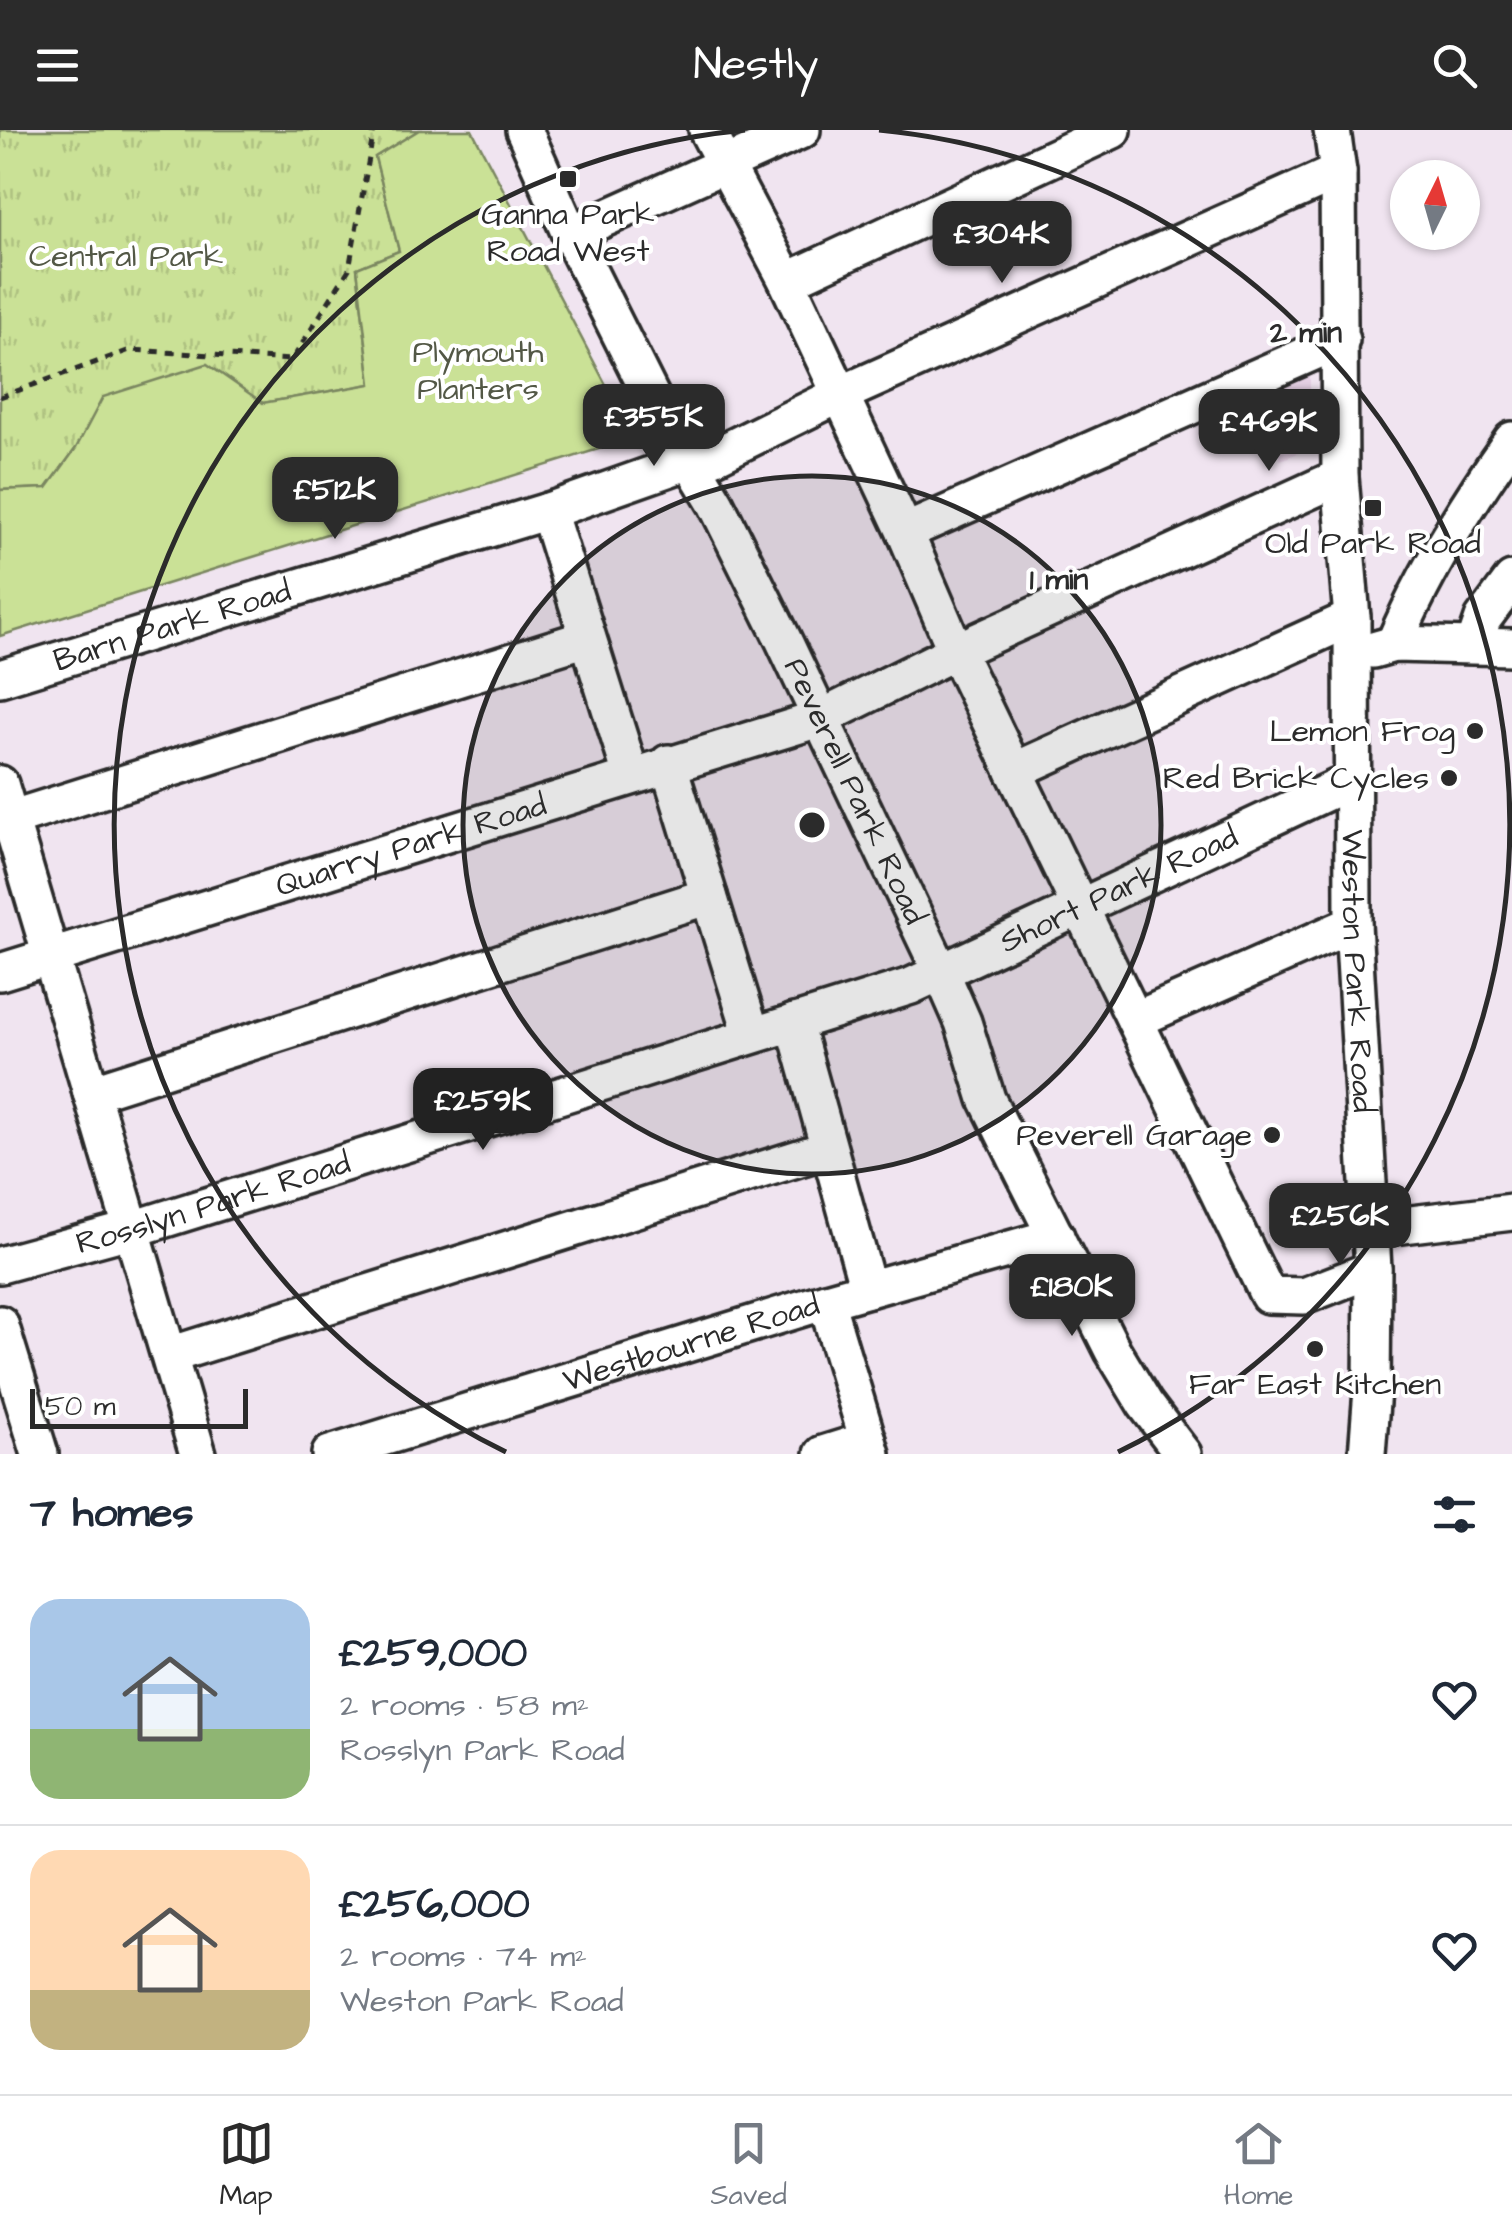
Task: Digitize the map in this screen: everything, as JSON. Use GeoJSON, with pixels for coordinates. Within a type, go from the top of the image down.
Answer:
{"type":"FeatureCollection","features":[{"type":"Feature","properties":{"kind":"street","name":"Peverell Park Road"},"geometry":{"type":"LineString","coordinates":[[524,130],[570,234],[687,462],[716,504],[820,718],[963,1022],[987,1099],[1121,1364],[1183,1454]]}},
{"type":"Feature","properties":{"kind":"street"},"geometry":{"type":"LineString","coordinates":[[708,130],[787,281],[905,532],[956,652],[1268,1296],[1304,1296],[1373,1269]]}},
{"type":"Feature","properties":{"kind":"street"},"geometry":{"type":"LineString","coordinates":[[570,234],[802,130]]}},
{"type":"Feature","properties":{"kind":"street"},"geometry":{"type":"LineString","coordinates":[[787,281],[1114,130]]}},
{"type":"Feature","properties":{"kind":"street","name":"Weston Park Road"},"geometry":{"type":"LineString","coordinates":[[1332,130],[1338,172],[1340,477],[1352,618],[1354,924],[1373,1269],[1367,1454]]}},
{"type":"Feature","properties":{"kind":"street","name":"Barn Park Road"},"geometry":{"type":"LineString","coordinates":[[0,678],[713,457],[839,394],[1338,172]]}},
{"type":"Feature","properties":{"kind":"street"},"geometry":{"type":"LineString","coordinates":[[905,532],[1340,340]]}},
{"type":"Feature","properties":{"kind":"street"},"geometry":{"type":"LineString","coordinates":[[1394,644],[1416,591],[1512,440]]}},
{"type":"Feature","properties":{"kind":"street"},"geometry":{"type":"LineString","coordinates":[[820,718],[1340,477]]}},
{"type":"Feature","properties":{"kind":"street"},"geometry":{"type":"LineString","coordinates":[[548,511],[631,775]]}},
{"type":"Feature","properties":{"kind":"street"},"geometry":{"type":"LineString","coordinates":[[1474,645],[1482,619],[1512,580]]}},
{"type":"Feature","properties":{"kind":"street"},"geometry":{"type":"LineString","coordinates":[[1014,771],[1352,618]]}},
{"type":"Feature","properties":{"kind":"street"},"geometry":{"type":"LineString","coordinates":[[10,819],[587,638]]}},
{"type":"Feature","properties":{"kind":"street"},"geometry":{"type":"LineString","coordinates":[[1352,656],[1394,644],[1512,648]]}},
{"type":"Feature","properties":{"kind":"street","name":"Quarry Park Road"},"geometry":{"type":"LineString","coordinates":[[0,972],[820,718]]}},
{"type":"Feature","properties":{"kind":"street"},"geometry":{"type":"LineString","coordinates":[[668,763],[752,1035]]}},
{"type":"Feature","properties":{"kind":"street","name":"Short Park Road"},"geometry":{"type":"LineString","coordinates":[[941,972],[1352,780]]}},
{"type":"Feature","properties":{"kind":"street"},"geometry":{"type":"LineString","coordinates":[[0,784],[198,1454]]}},
{"type":"Feature","properties":{"kind":"street"},"geometry":{"type":"LineString","coordinates":[[90,1093],[709,896]]}},
{"type":"Feature","properties":{"kind":"street"},"geometry":{"type":"LineString","coordinates":[[1135,1020],[1354,924]]}},
{"type":"Feature","properties":{"kind":"street","name":"Rosslyn Park Road"},"geometry":{"type":"LineString","coordinates":[[0,1265],[132,1229],[911,986],[941,972]]}},
{"type":"Feature","properties":{"kind":"street"},"geometry":{"type":"LineString","coordinates":[[794,1022],[868,1289]]}},
{"type":"Feature","properties":{"kind":"street"},"geometry":{"type":"LineString","coordinates":[[170,1355],[828,1149]]}},
{"type":"Feature","properties":{"kind":"street"},"geometry":{"type":"LineString","coordinates":[[1369,1229],[1512,1212]]}},
{"type":"Feature","properties":{"kind":"street","name":"Westbourne Road"},"geometry":{"type":"LineString","coordinates":[[330,1454],[826,1300],[1056,1236]]}},
{"type":"Feature","properties":{"kind":"street"},"geometry":{"type":"LineString","coordinates":[[823,1454],[870,1447],[826,1300]]}},
{"type":"Feature","properties":{"kind":"street"},"geometry":{"type":"LineString","coordinates":[[0,1324],[40,1454]]}},
{"type":"Feature","properties":{"kind":"path"},"geometry":{"type":"LineString","coordinates":[[0,397],[130,350],[292,360],[349,269],[374,130]]}},
{"type":"Feature","properties":{"kind":"shaded area"},"geometry":{"type":"Polygon","coordinates":[[[1310,356],[1310,448],[1281,460],[1246,388],[1310,356]]]}},
{"type":"Feature","properties":{"kind":"green space","name":"Central Park"},"geometry":{"type":"Polygon","coordinates":[[[0,130],[419,130],[375,157],[399,251],[357,268],[371,384],[263,403],[76,448],[47,488],[0,490],[0,130]]]}},
{"type":"Feature","properties":{"kind":"green space","name":"Plymouth Planters"},"geometry":{"type":"Polygon","coordinates":[[[419,130],[472,130],[634,438],[0,636],[0,490],[47,488],[76,448],[103,397],[207,364],[263,403],[371,384],[357,268],[399,251],[375,157],[419,130]]]}},
{"type":"Feature","properties":{"kind":"place","name":"Ganna Park Road West"},"geometry":{"type":"Point","coordinates":[568,179]}},
{"type":"Feature","properties":{"kind":"place","name":"Old Park Road"},"geometry":{"type":"Point","coordinates":[1373,508]}},
{"type":"Feature","properties":{"kind":"place","name":"Lemon Frog"},"geometry":{"type":"Point","coordinates":[1475,731]}},
{"type":"Feature","properties":{"kind":"place","name":"Red Brick Cycles"},"geometry":{"type":"Point","coordinates":[1449,778]}},
{"type":"Feature","properties":{"kind":"place","name":"Peverell Garage"},"geometry":{"type":"Point","coordinates":[1272,1135]}},
{"type":"Feature","properties":{"kind":"place","name":"Far East Kitchen"},"geometry":{"type":"Point","coordinates":[1315,1349]}}]}
